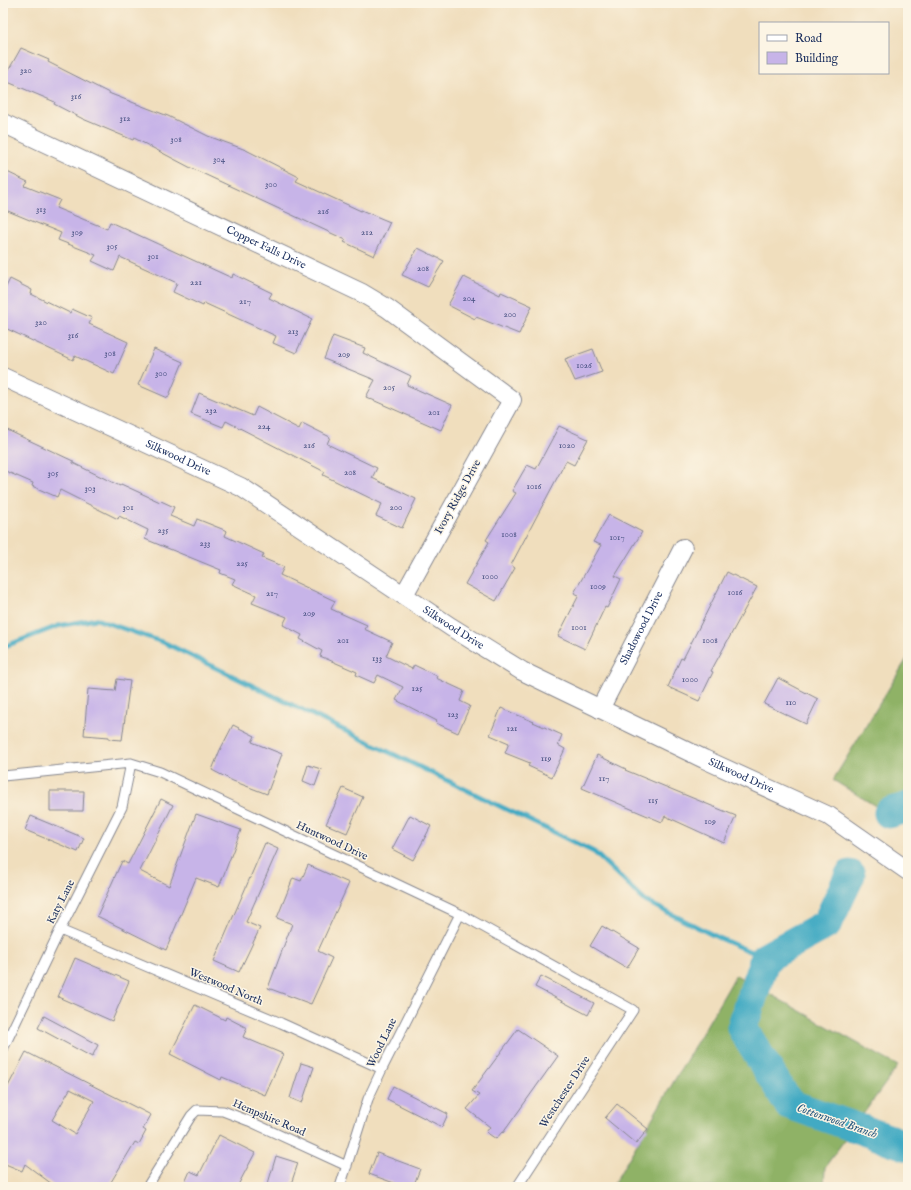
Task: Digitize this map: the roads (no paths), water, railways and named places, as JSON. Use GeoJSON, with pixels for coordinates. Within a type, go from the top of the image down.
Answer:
{"type":"FeatureCollection","features":[{"type":"Feature","properties":{"kind":"street","name":"Copper Falls Drive"},"geometry":{"type":"LineString","coordinates":[[3,123],[362,293],[387,308],[512,400]]}},
{"type":"Feature","properties":{"kind":"street","name":"Silkwood Drive"},"geometry":{"type":"LineString","coordinates":[[3,377],[241,487],[451,627],[522,671],[704,759],[829,816],[908,871]]}},
{"type":"Feature","properties":{"kind":"street","name":"Ivory Ridge Drive"},"geometry":{"type":"LineString","coordinates":[[404,595],[512,400]]}},
{"type":"Feature","properties":{"kind":"street","name":"Shadowood Drive"},"geometry":{"type":"LineString","coordinates":[[600,709],[683,548]]}},
{"type":"Feature","properties":{"kind":"lane","name":"Huntwood Drive"},"geometry":{"type":"LineString","coordinates":[[3,776],[130,763],[160,772],[460,914],[633,1010]]}},
{"type":"Feature","properties":{"kind":"lane","name":"Katy Lane"},"geometry":{"type":"LineString","coordinates":[[3,1049],[60,930],[122,807],[130,763]]}},
{"type":"Feature","properties":{"kind":"lane","name":"Wood Lane"},"geometry":{"type":"LineString","coordinates":[[340,1187],[368,1100],[460,914]]}},
{"type":"Feature","properties":{"kind":"lane","name":"Westwood North"},"geometry":{"type":"LineString","coordinates":[[60,930],[281,1023],[382,1069]]}},
{"type":"Feature","properties":{"kind":"lane","name":"Westchester Drive"},"geometry":{"type":"LineString","coordinates":[[517,1187],[633,1010]]}},
{"type":"Feature","properties":{"kind":"lane","name":"Hempshire Road"},"geometry":{"type":"LineString","coordinates":[[147,1187],[192,1116],[198,1110],[223,1111],[249,1121],[347,1166]]}},
{"type":"Feature","properties":{"kind":"waterway"},"geometry":{"type":"LineString","coordinates":[[3,647],[58,626],[96,619],[165,643],[594,852],[645,901],[719,938],[765,958]]}},
{"type":"Feature","properties":{"kind":"waterway","name":"Cottonwood Branch"},"geometry":{"type":"LineString","coordinates":[[889,813],[908,807]]}},
{"type":"Feature","properties":{"kind":"waterway","name":"Cottonwood Branch"},"geometry":{"type":"LineString","coordinates":[[850,875],[827,924],[765,958],[742,1028],[789,1104],[908,1146]]}}]}
